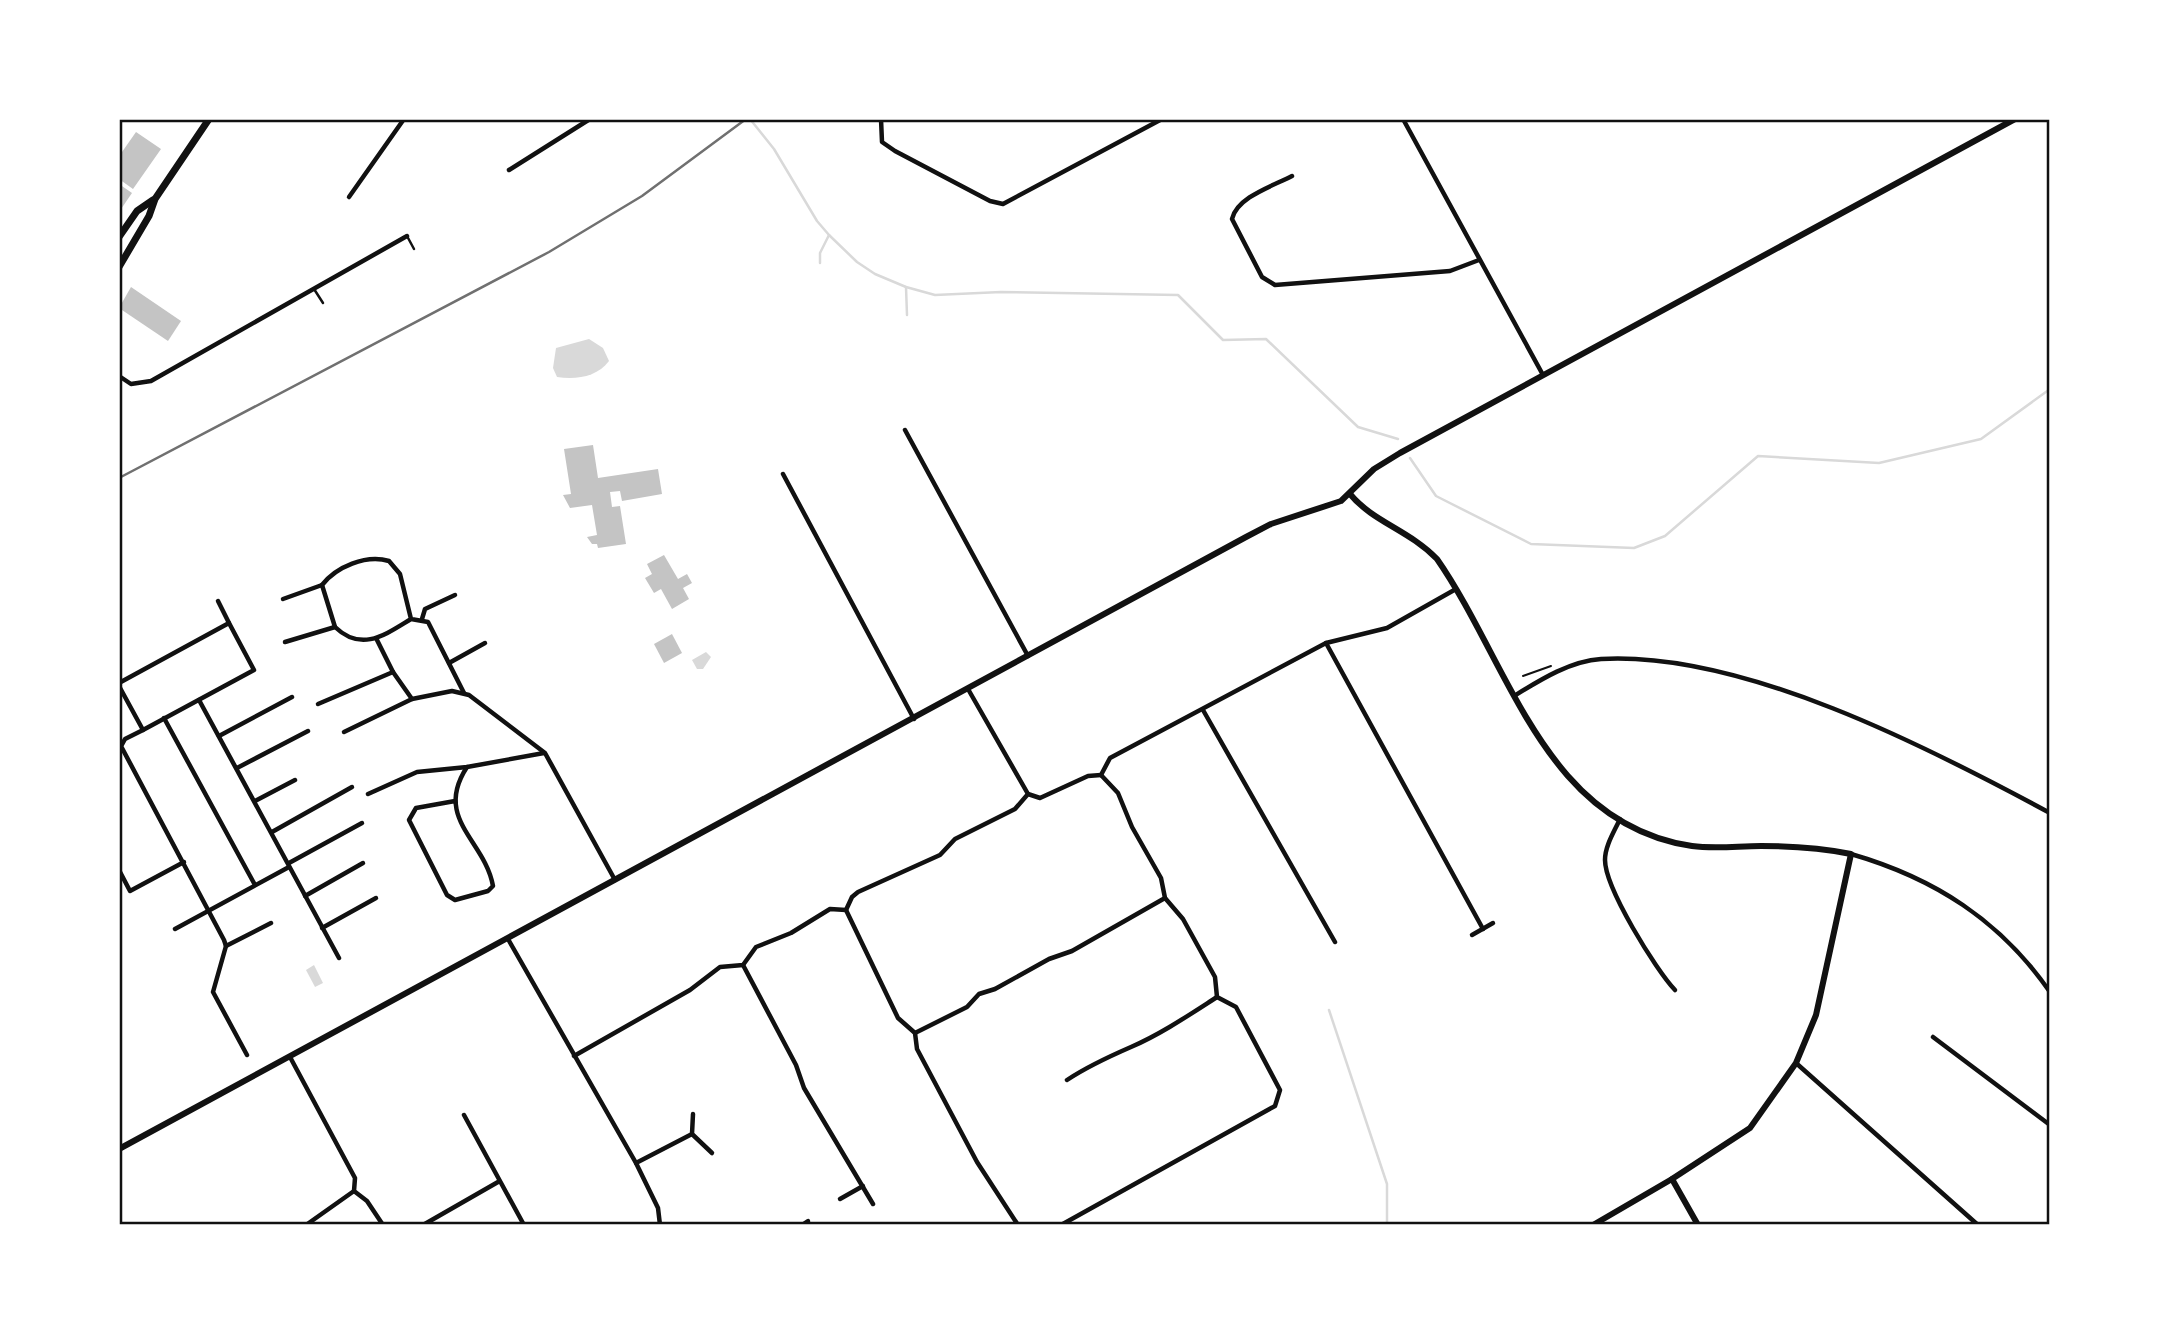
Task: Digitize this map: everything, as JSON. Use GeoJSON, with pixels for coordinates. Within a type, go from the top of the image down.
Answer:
{"type":"FeatureCollection","features":[{"type":"Feature","properties":{"kind":"main road"},"geometry":{"type":"LineString","coordinates":[[119,267],[149,216],[155,199],[209,119]]}},
{"type":"Feature","properties":{"kind":"main road"},"geometry":{"type":"LineString","coordinates":[[119,237],[137,211],[155,199]]}},
{"type":"Feature","properties":{"kind":"street"},"geometry":{"type":"LineString","coordinates":[[349,197],[404,119]]}},
{"type":"Feature","properties":{"kind":"street"},"geometry":{"type":"LineString","coordinates":[[509,170],[590,119]]}},
{"type":"Feature","properties":{"kind":"street"},"geometry":{"type":"LineString","coordinates":[[881,119],[882,142],[895,152],[990,201],[1003,204],[1162,119]]}},
{"type":"Feature","properties":{"kind":"street"},"geometry":{"type":"LineString","coordinates":[[1403,119],[1544,376]]}},
{"type":"Feature","properties":{"kind":"street"},"geometry":{"type":"LineString","coordinates":[[119,1149],[1246,537],[1283,520],[1330,507],[1350,494],[1384,462],[2015,119]]}},
{"type":"Feature","properties":{"kind":"street"},"geometry":{"type":"LineString","coordinates":[[1292,176],[1242,203],[1234,210],[1231,219],[1262,277],[1275,285],[1450,271],[1479,260]]}},
{"type":"Feature","properties":{"kind":"street"},"geometry":{"type":"LineString","coordinates":[[119,376],[131,384],[151,381],[407,236]]}},
{"type":"Feature","properties":{"kind":"street"},"geometry":{"type":"LineString","coordinates":[[905,430],[1028,656]]}},
{"type":"Feature","properties":{"kind":"street"},"geometry":{"type":"LineString","coordinates":[[783,474],[914,719]]}},
{"type":"Feature","properties":{"kind":"street"},"geometry":{"type":"LineString","coordinates":[[1350,494],[1369,513],[1417,539],[1437,559],[1514,696],[1562,772],[1580,790],[1620,819],[1651,834],[1691,846],[1782,846],[1852,854],[1909,873],[1973,909],[2019,951],[2050,992]]}},
{"type":"Feature","properties":{"kind":"street"},"geometry":{"type":"LineString","coordinates":[[283,598],[322,585],[344,567],[371,559],[389,561],[400,574],[411,619]]}},
{"type":"Feature","properties":{"kind":"street"},"geometry":{"type":"LineString","coordinates":[[322,585],[335,627],[353,638],[377,640],[411,619],[428,622],[464,693],[545,753],[615,880]]}},
{"type":"Feature","properties":{"kind":"street"},"geometry":{"type":"LineString","coordinates":[[1101,775],[1110,758],[1326,643],[1387,628],[1456,589]]}},
{"type":"Feature","properties":{"kind":"street"},"geometry":{"type":"LineString","coordinates":[[422,619],[425,609],[455,595]]}},
{"type":"Feature","properties":{"kind":"street"},"geometry":{"type":"LineString","coordinates":[[218,601],[254,670],[125,739],[121,749],[211,910],[226,946],[213,992],[247,1055]]}},
{"type":"Feature","properties":{"kind":"street"},"geometry":{"type":"LineString","coordinates":[[143,730],[119,684],[229,623]]}},
{"type":"Feature","properties":{"kind":"street"},"geometry":{"type":"LineString","coordinates":[[285,642],[335,627]]}},
{"type":"Feature","properties":{"kind":"street"},"geometry":{"type":"LineString","coordinates":[[377,640],[412,699]]}},
{"type":"Feature","properties":{"kind":"street"},"geometry":{"type":"LineString","coordinates":[[449,663],[485,643]]}},
{"type":"Feature","properties":{"kind":"street"},"geometry":{"type":"LineString","coordinates":[[1326,643],[1483,929]]}},
{"type":"Feature","properties":{"kind":"street"},"geometry":{"type":"LineString","coordinates":[[1514,696],[1568,666],[1600,659],[1649,660],[1712,670],[1789,694],[1929,749],[2050,813]]}},
{"type":"Feature","properties":{"kind":"street"},"geometry":{"type":"LineString","coordinates":[[318,704],[393,671]]}},
{"type":"Feature","properties":{"kind":"street"},"geometry":{"type":"LineString","coordinates":[[968,688],[1028,794],[1040,798],[1088,776],[1101,775]]}},
{"type":"Feature","properties":{"kind":"street"},"geometry":{"type":"LineString","coordinates":[[344,733],[412,699],[452,691],[464,693]]}},
{"type":"Feature","properties":{"kind":"street"},"geometry":{"type":"LineString","coordinates":[[219,736],[292,697]]}},
{"type":"Feature","properties":{"kind":"street"},"geometry":{"type":"LineString","coordinates":[[199,700],[339,958]]}},
{"type":"Feature","properties":{"kind":"street"},"geometry":{"type":"LineString","coordinates":[[1203,710],[1335,943]]}},
{"type":"Feature","properties":{"kind":"street"},"geometry":{"type":"LineString","coordinates":[[164,718],[255,886]]}},
{"type":"Feature","properties":{"kind":"street"},"geometry":{"type":"LineString","coordinates":[[237,768],[308,731]]}},
{"type":"Feature","properties":{"kind":"street"},"geometry":{"type":"LineString","coordinates":[[368,794],[416,772],[467,767],[545,753]]}},
{"type":"Feature","properties":{"kind":"street"},"geometry":{"type":"LineString","coordinates":[[455,801],[416,807],[409,820],[447,895],[455,900],[488,891],[493,886],[455,812],[455,801],[467,767]]}},
{"type":"Feature","properties":{"kind":"street"},"geometry":{"type":"LineString","coordinates":[[1101,775],[1118,793],[1132,827],[1161,878],[1165,898],[1179,913],[1216,976],[1217,998]]}},
{"type":"Feature","properties":{"kind":"street"},"geometry":{"type":"LineString","coordinates":[[255,801],[295,780]]}},
{"type":"Feature","properties":{"kind":"street"},"geometry":{"type":"LineString","coordinates":[[272,832],[352,788]]}},
{"type":"Feature","properties":{"kind":"street"},"geometry":{"type":"LineString","coordinates":[[846,910],[852,897],[858,892],[940,855],[956,839],[1015,809],[1028,794]]}},
{"type":"Feature","properties":{"kind":"street"},"geometry":{"type":"LineString","coordinates":[[1620,819],[1605,860],[1609,879],[1661,976],[1675,990]]}},
{"type":"Feature","properties":{"kind":"street"},"geometry":{"type":"LineString","coordinates":[[175,929],[362,823]]}},
{"type":"Feature","properties":{"kind":"street"},"geometry":{"type":"LineString","coordinates":[[1593,1225],[1672,1179],[1750,1128],[1796,1063],[1816,1015],[1852,854]]}},
{"type":"Feature","properties":{"kind":"street"},"geometry":{"type":"LineString","coordinates":[[119,870],[130,891],[184,862]]}},
{"type":"Feature","properties":{"kind":"street"},"geometry":{"type":"LineString","coordinates":[[305,896],[363,863]]}},
{"type":"Feature","properties":{"kind":"street"},"geometry":{"type":"LineString","coordinates":[[323,928],[376,898]]}},
{"type":"Feature","properties":{"kind":"street"},"geometry":{"type":"LineString","coordinates":[[915,1033],[967,1007],[979,994],[995,989],[1049,959],[1072,951],[1165,898]]}},
{"type":"Feature","properties":{"kind":"street"},"geometry":{"type":"LineString","coordinates":[[574,1056],[690,990],[720,967],[743,965],[756,947],[791,933],[830,909],[846,910]]}},
{"type":"Feature","properties":{"kind":"street"},"geometry":{"type":"LineString","coordinates":[[846,910],[898,1018],[915,1033],[916,1049],[977,1162],[1018,1225]]}},
{"type":"Feature","properties":{"kind":"street"},"geometry":{"type":"LineString","coordinates":[[226,946],[271,923]]}},
{"type":"Feature","properties":{"kind":"street"},"geometry":{"type":"LineString","coordinates":[[1472,934],[1493,923]]}},
{"type":"Feature","properties":{"kind":"street"},"geometry":{"type":"LineString","coordinates":[[509,939],[636,1163],[659,1208],[660,1225]]}},
{"type":"Feature","properties":{"kind":"street"},"geometry":{"type":"LineString","coordinates":[[743,965],[796,1065],[804,1088],[873,1204]]}},
{"type":"Feature","properties":{"kind":"street"},"geometry":{"type":"LineString","coordinates":[[1067,1080],[1102,1058],[1132,1047],[1175,1024],[1217,998]]}},
{"type":"Feature","properties":{"kind":"street"},"geometry":{"type":"LineString","coordinates":[[1061,1225],[1144,1181],[1160,1168],[1268,1111],[1279,1101],[1280,1090],[1236,1007],[1217,998]]}},
{"type":"Feature","properties":{"kind":"street"},"geometry":{"type":"LineString","coordinates":[[1933,1037],[2050,1125]]}},
{"type":"Feature","properties":{"kind":"street"},"geometry":{"type":"LineString","coordinates":[[290,1057],[355,1178],[354,1191]]}},
{"type":"Feature","properties":{"kind":"street"},"geometry":{"type":"LineString","coordinates":[[1796,1063],[1978,1225]]}},
{"type":"Feature","properties":{"kind":"street"},"geometry":{"type":"LineString","coordinates":[[693,1114],[692,1134],[712,1153]]}},
{"type":"Feature","properties":{"kind":"street"},"geometry":{"type":"LineString","coordinates":[[464,1115],[523,1225]]}},
{"type":"Feature","properties":{"kind":"street"},"geometry":{"type":"LineString","coordinates":[[636,1163],[692,1134]]}},
{"type":"Feature","properties":{"kind":"street"},"geometry":{"type":"LineString","coordinates":[[1672,1179],[1698,1225]]}},
{"type":"Feature","properties":{"kind":"street"},"geometry":{"type":"LineString","coordinates":[[423,1225],[498,1182]]}},
{"type":"Feature","properties":{"kind":"street"},"geometry":{"type":"LineString","coordinates":[[839,1199],[863,1186]]}},
{"type":"Feature","properties":{"kind":"street"},"geometry":{"type":"LineString","coordinates":[[306,1225],[354,1191]]}},
{"type":"Feature","properties":{"kind":"street"},"geometry":{"type":"LineString","coordinates":[[354,1191],[368,1201],[383,1225]]}},
{"type":"Feature","properties":{"kind":"street"},"geometry":{"type":"LineString","coordinates":[[802,1225],[808,1222]]}},
{"type":"Feature","properties":{"kind":"lane"},"geometry":{"type":"LineString","coordinates":[[407,236],[414,249]]}},
{"type":"Feature","properties":{"kind":"lane"},"geometry":{"type":"LineString","coordinates":[[314,289],[323,303]]}},
{"type":"Feature","properties":{"kind":"path"},"geometry":{"type":"LineString","coordinates":[[1523,676],[1556,664]]}},
{"type":"Feature","properties":{"kind":"shaded area"},"geometry":{"type":"Polygon","coordinates":[[[589,339],[603,348],[609,361],[598,371],[586,376],[557,377],[553,368],[556,348],[589,339]]]}},
{"type":"Feature","properties":{"kind":"shaded area"},"geometry":{"type":"Polygon","coordinates":[[[706,652],[711,657],[703,669],[697,669],[692,660],[706,652]]]}},
{"type":"Feature","properties":{"kind":"shaded area"},"geometry":{"type":"Polygon","coordinates":[[[314,965],[323,983],[315,987],[306,970],[314,965]]]}},
{"type":"Feature","properties":{"kind":"building"},"geometry":{"type":"Polygon","coordinates":[[[136,132],[161,149],[133,189],[119,179],[119,150],[122,152],[136,132]]]}},
{"type":"Feature","properties":{"kind":"building"},"geometry":{"type":"Polygon","coordinates":[[[119,184],[132,193],[119,212],[119,184]]]}},
{"type":"Feature","properties":{"kind":"building"},"geometry":{"type":"Polygon","coordinates":[[[131,287],[181,321],[168,341],[119,308],[131,287]]]}},
{"type":"Feature","properties":{"kind":"building"},"geometry":{"type":"Polygon","coordinates":[[[593,445],[598,478],[658,469],[662,494],[622,501],[620,491],[610,492],[612,507],[620,506],[626,544],[598,548],[597,544],[592,544],[587,537],[597,535],[592,505],[570,508],[563,495],[571,494],[564,449],[593,445]]]}},
{"type":"Feature","properties":{"kind":"building"},"geometry":{"type":"Polygon","coordinates":[[[664,555],[678,579],[687,574],[692,583],[683,588],[689,599],[672,609],[661,589],[654,593],[645,578],[652,574],[647,564],[664,555]]]}},
{"type":"Feature","properties":{"kind":"building"},"geometry":{"type":"Polygon","coordinates":[[[672,634],[682,653],[664,663],[654,644],[672,634]]]}},
{"type":"Feature","properties":{"kind":"waterway"},"geometry":{"type":"LineString","coordinates":[[750,119],[774,149],[817,221],[857,262],[875,274],[935,295],[1001,292],[1178,295],[1223,340],[1266,339],[1358,427],[1398,439]]}},
{"type":"Feature","properties":{"kind":"waterway"},"geometry":{"type":"LineString","coordinates":[[820,263],[820,253],[829,235]]}},
{"type":"Feature","properties":{"kind":"waterway"},"geometry":{"type":"LineString","coordinates":[[906,287],[907,315]]}},
{"type":"Feature","properties":{"kind":"waterway"},"geometry":{"type":"LineString","coordinates":[[1410,458],[1436,496],[1531,544],[1634,548],[1665,536],[1758,456],[1879,463],[1981,439],[2050,389]]}},
{"type":"Feature","properties":{"kind":"waterway"},"geometry":{"type":"LineString","coordinates":[[1329,1010],[1387,1184],[1387,1225]]}},
{"type":"Feature","properties":{"kind":"railway"},"geometry":{"type":"LineString","coordinates":[[119,478],[549,252],[642,196],[746,119]]}}]}
